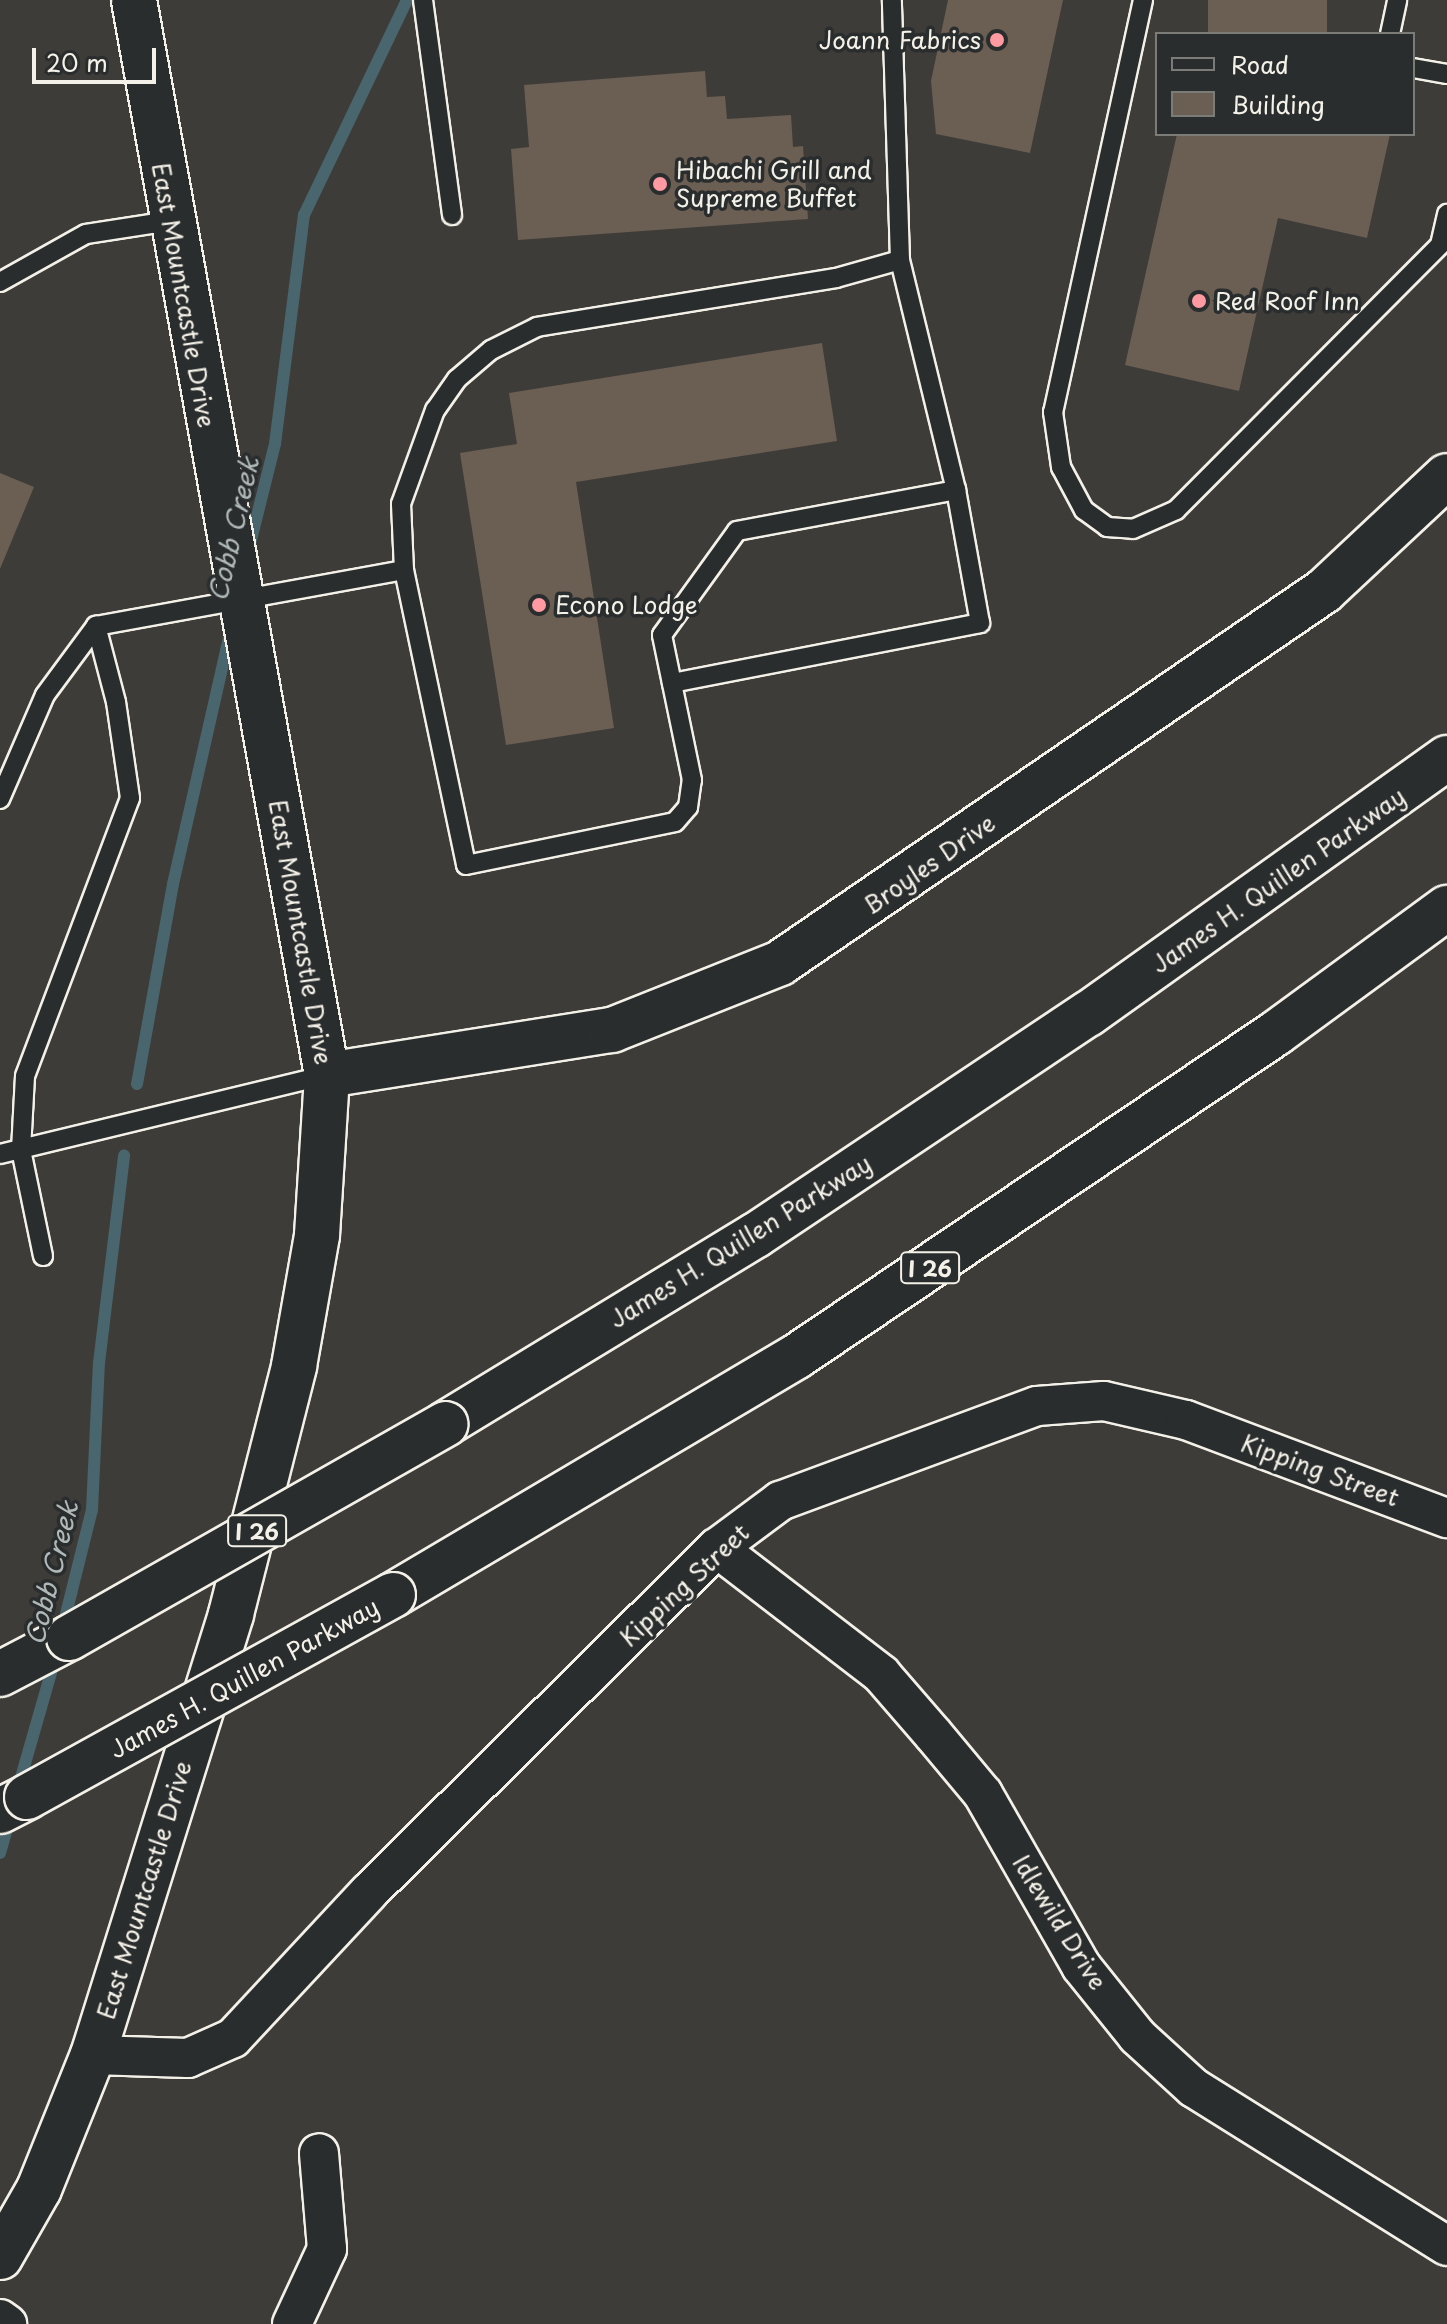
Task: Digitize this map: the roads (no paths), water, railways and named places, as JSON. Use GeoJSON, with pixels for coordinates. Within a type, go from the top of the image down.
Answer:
{"type":"FeatureCollection","features":[{"type":"Feature","properties":{"kind":"main road","name":"East Mountcastle Drive"},"geometry":{"type":"LineString","coordinates":[[0,2257],[39,2189],[93,2055],[231,1614],[294,1366],[317,1235],[327,1075],[170,221],[134,0]]}},
{"type":"Feature","properties":{"kind":"main road","name":"Broyles Drive"},"geometry":{"type":"LineString","coordinates":[[327,1075],[612,1030],[780,963],[1324,591],[1447,476]]}},
{"type":"Feature","properties":{"kind":"main road","name":"James H. Quillen Parkway"},"geometry":{"type":"LineString","coordinates":[[0,1674],[69,1638],[445,1424],[756,1235],[1075,1023],[1447,758]]}},
{"type":"Feature","properties":{"kind":"main road","name":"James H. Quillen Parkway"},"geometry":{"type":"LineString","coordinates":[[14,1804],[393,1595],[797,1356],[1250,1051],[1447,908]]}},
{"type":"Feature","properties":{"kind":"street","name":"Kipping Street"},"geometry":{"type":"LineString","coordinates":[[93,2055],[188,2058],[233,2038],[368,1893],[717,1548],[780,1501],[1037,1406],[1104,1401],[1186,1420],[1447,1518]]}},
{"type":"Feature","properties":{"kind":"street","name":"Idlewild Drive"},"geometry":{"type":"LineString","coordinates":[[717,1548],[881,1674],[933,1734],[983,1794],[1081,1966],[1137,2036],[1194,2088],[1447,2246]]}},
{"type":"Feature","properties":{"kind":"street"},"geometry":{"type":"LineString","coordinates":[[292,2324],[327,2249],[319,2153]]}},
{"type":"Feature","properties":{"kind":"street"},"geometry":{"type":"LineString","coordinates":[[0,2319],[7,2324]]}},
{"type":"Feature","properties":{"kind":"lane"},"geometry":{"type":"LineString","coordinates":[[423,0],[452,215]]}},
{"type":"Feature","properties":{"kind":"lane"},"geometry":{"type":"LineString","coordinates":[[672,683],[980,623],[956,490],[900,260],[892,0]]}},
{"type":"Feature","properties":{"kind":"lane"},"geometry":{"type":"LineString","coordinates":[[1143,0],[1053,412],[1061,467],[1084,510],[1107,527],[1133,529],[1176,510],[1440,245],[1447,214]]}},
{"type":"Feature","properties":{"kind":"lane"},"geometry":{"type":"LineString","coordinates":[[1390,32],[1397,0]]}},
{"type":"Feature","properties":{"kind":"lane"},"geometry":{"type":"LineString","coordinates":[[1415,68],[1447,74]]}},
{"type":"Feature","properties":{"kind":"lane"},"geometry":{"type":"LineString","coordinates":[[0,282],[86,234],[170,221]]}},
{"type":"Feature","properties":{"kind":"lane"},"geometry":{"type":"LineString","coordinates":[[900,260],[836,278],[537,327],[491,350],[457,379],[417,454],[401,504],[404,570],[466,865],[675,822],[688,807],[692,780],[662,635],[737,531],[956,490]]}},
{"type":"Feature","properties":{"kind":"lane"},"geometry":{"type":"LineString","coordinates":[[0,799],[45,695],[96,626],[241,603],[404,570]]}},
{"type":"Feature","properties":{"kind":"lane"},"geometry":{"type":"LineString","coordinates":[[43,1256],[21,1150],[25,1076],[100,892],[130,798],[116,702],[96,626]]}},
{"type":"Feature","properties":{"kind":"lane"},"geometry":{"type":"LineString","coordinates":[[0,1154],[327,1075]]}},
{"type":"Feature","properties":{"kind":"waterway","name":"Cobb Creek"},"geometry":{"type":"LineString","coordinates":[[249,548],[275,444],[304,215],[407,0]]}},
{"type":"Feature","properties":{"kind":"waterway","name":"Cobb Creek"},"geometry":{"type":"LineString","coordinates":[[137,1084],[173,884],[231,629]]}},
{"type":"Feature","properties":{"kind":"waterway","name":"Cobb Creek"},"geometry":{"type":"LineString","coordinates":[[62,1630],[92,1510],[99,1363],[124,1155]]}},
{"type":"Feature","properties":{"kind":"waterway","name":"Cobb Creek"},"geometry":{"type":"LineString","coordinates":[[18,1788],[55,1659]]}},
{"type":"Feature","properties":{"kind":"waterway","name":"Cobb Creek"},"geometry":{"type":"LineString","coordinates":[[0,1853],[10,1817]]}},
{"type":"Feature","properties":{"kind":"place","name":"Joann Fabrics"},"geometry":{"type":"Point","coordinates":[997,40]}},
{"type":"Feature","properties":{"kind":"place","name":"Hibachi Grill and Supreme Buffet"},"geometry":{"type":"Point","coordinates":[660,184]}},
{"type":"Feature","properties":{"kind":"place","name":"Red Roof Inn"},"geometry":{"type":"Point","coordinates":[1199,301]}},
{"type":"Feature","properties":{"kind":"place","name":"Econo Lodge"},"geometry":{"type":"Point","coordinates":[539,605]}}]}
